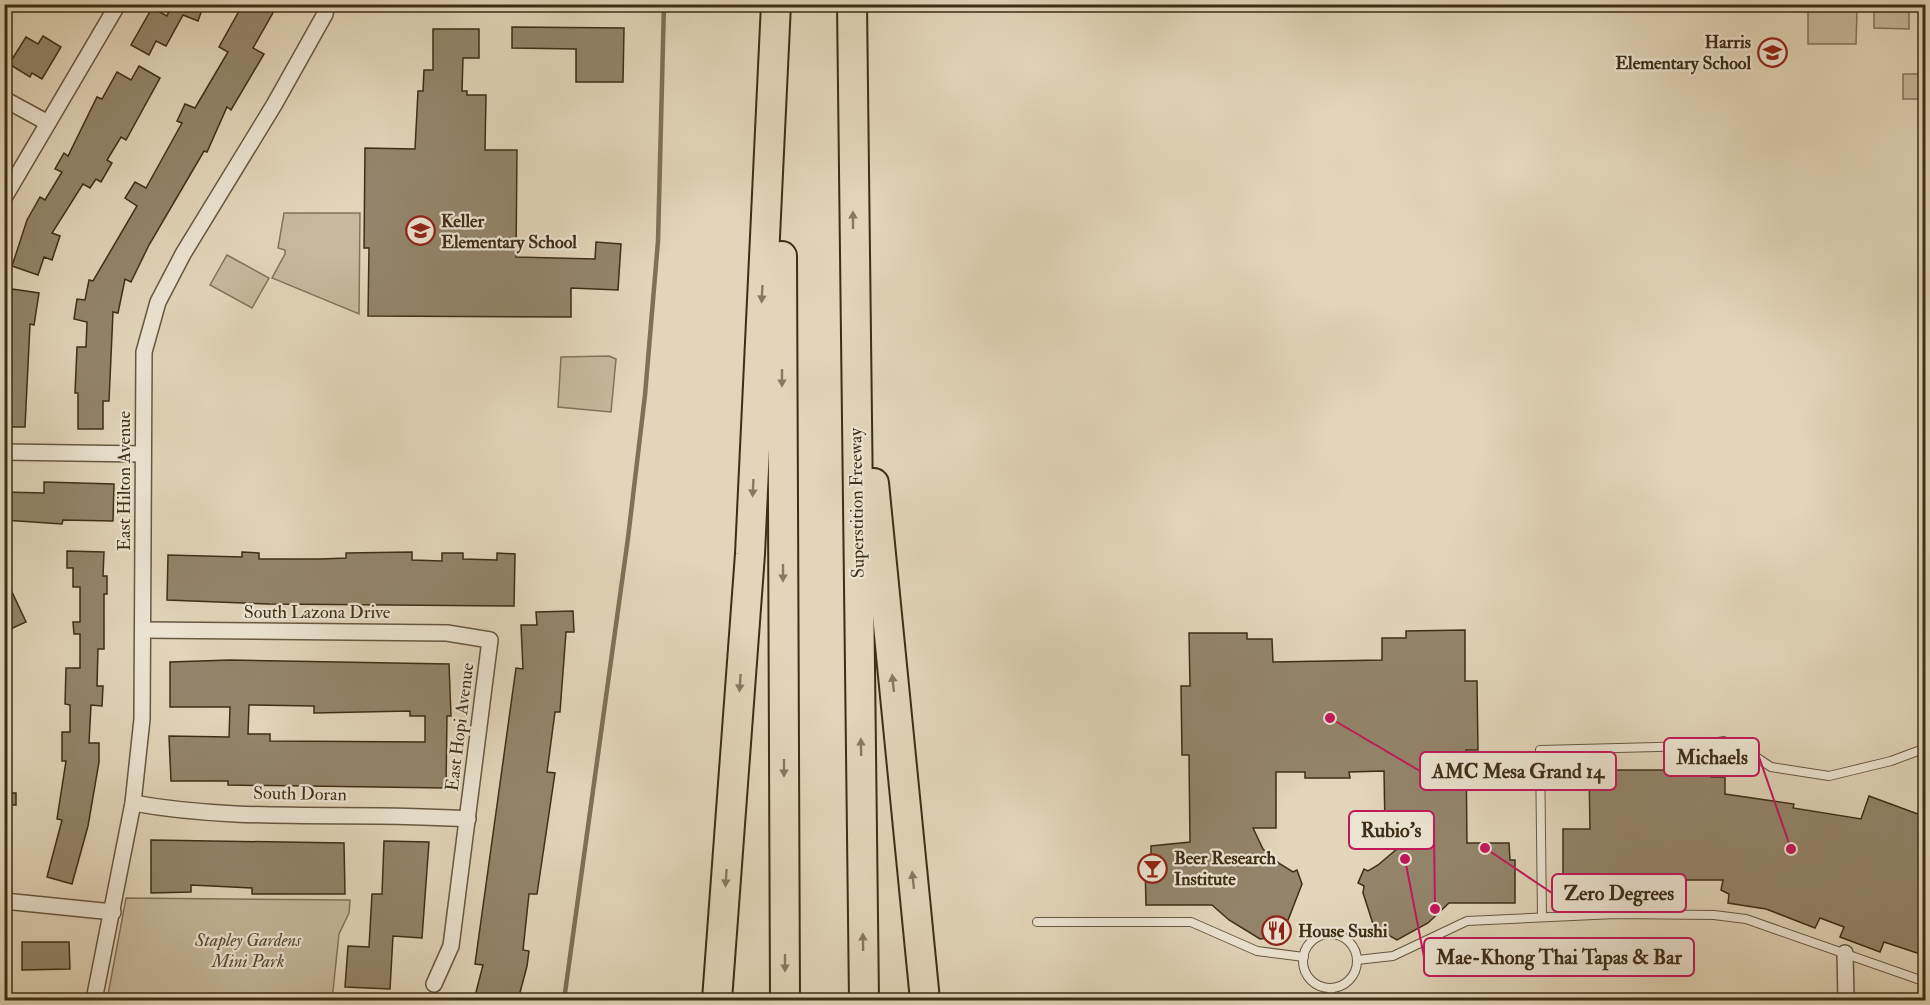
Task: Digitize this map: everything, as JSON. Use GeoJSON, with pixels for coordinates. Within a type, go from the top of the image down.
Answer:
{"type":"FeatureCollection","features":[{"type":"Feature","properties":{"kind":"highway"},"geometry":{"type":"LineString","coordinates":[[717,1000],[750,554],[776,4]]}},
{"type":"Feature","properties":{"kind":"highway"},"geometry":{"type":"LineString","coordinates":[[781,4],[785,1000]]}},
{"type":"Feature","properties":{"kind":"highway","name":"Superstition Freeway"},"geometry":{"type":"LineString","coordinates":[[852,4],[864,1000]]}},
{"type":"Feature","properties":{"kind":"highway"},"geometry":{"type":"LineString","coordinates":[[854,279],[925,1000]]}},
{"type":"Feature","properties":{"kind":"street"},"geometry":{"type":"LineString","coordinates":[[4,198],[118,4]]}},
{"type":"Feature","properties":{"kind":"street","name":"East Hilton Avenue"},"geometry":{"type":"LineString","coordinates":[[94,1000],[133,803],[142,719],[144,352],[158,302],[183,254],[274,105],[325,14],[327,4]]}},
{"type":"Feature","properties":{"kind":"street"},"geometry":{"type":"LineString","coordinates":[[4,99],[48,123]]}},
{"type":"Feature","properties":{"kind":"street"},"geometry":{"type":"LineString","coordinates":[[4,452],[143,454]]}},
{"type":"Feature","properties":{"kind":"street","name":"South Lazona Drive"},"geometry":{"type":"LineString","coordinates":[[143,630],[447,633],[490,640]]}},
{"type":"Feature","properties":{"kind":"street","name":"East Hopi Avenue"},"geometry":{"type":"LineString","coordinates":[[434,984],[451,946],[490,640]]}},
{"type":"Feature","properties":{"kind":"street","name":"South Doran"},"geometry":{"type":"LineString","coordinates":[[133,803],[204,812],[412,815],[468,819]]}},
{"type":"Feature","properties":{"kind":"street"},"geometry":{"type":"LineString","coordinates":[[4,901],[113,912]]}},
{"type":"Feature","properties":{"kind":"street"},"geometry":{"type":"LineString","coordinates":[[1845,953],[1846,1000]]}},
{"type":"Feature","properties":{"kind":"lane"},"geometry":{"type":"LineString","coordinates":[[1542,917],[1540,750],[1696,746],[1724,741],[1748,752],[1771,768],[1829,776],[1891,761],[1926,748]]}},
{"type":"Feature","properties":{"kind":"lane"},"geometry":{"type":"LineString","coordinates":[[1358,960],[1393,956],[1467,921],[1616,914],[1714,915],[1746,920],[1926,982]]}},
{"type":"Feature","properties":{"kind":"lane"},"geometry":{"type":"LineString","coordinates":[[1037,922],[1191,922],[1257,951],[1304,957]]}},
{"type":"Feature","properties":{"kind":"lane"},"geometry":{"type":"LineString","coordinates":[[1328,934],[1336,935],[1351,944],[1358,960],[1353,976],[1340,987],[1331,989],[1316,985],[1310,979],[1306,972],[1304,957],[1312,941],[1328,934]]}},
{"type":"Feature","properties":{"kind":"lane"},"geometry":{"type":"LineString","coordinates":[[1331,989],[1332,1000]]}},
{"type":"Feature","properties":{"kind":"green space"},"geometry":{"type":"Polygon","coordinates":[[[1874,5],[1909,5],[1909,29],[1874,28],[1874,5]]]}},
{"type":"Feature","properties":{"kind":"green space"},"geometry":{"type":"Polygon","coordinates":[[[1808,10],[1857,10],[1856,44],[1808,44],[1808,10]]]}},
{"type":"Feature","properties":{"kind":"green space"},"geometry":{"type":"Polygon","coordinates":[[[1903,74],[1925,74],[1925,99],[1903,99],[1903,74]]]}},
{"type":"Feature","properties":{"kind":"green space"},"geometry":{"type":"Polygon","coordinates":[[[284,213],[360,213],[359,314],[272,278],[285,254],[285,250],[278,248],[284,213]]]}},
{"type":"Feature","properties":{"kind":"green space"},"geometry":{"type":"Polygon","coordinates":[[[227,255],[269,278],[252,308],[210,285],[227,255]]]}},
{"type":"Feature","properties":{"kind":"green space"},"geometry":{"type":"Polygon","coordinates":[[[609,356],[616,359],[611,412],[558,407],[561,357],[609,356]]]}},
{"type":"Feature","properties":{"kind":"green space","name":"Stapley Gardens Mini Park"},"geometry":{"type":"Polygon","coordinates":[[[126,898],[350,900],[349,913],[339,934],[332,1000],[107,1000],[126,898]]]}},
{"type":"Feature","properties":{"kind":"building"},"geometry":{"type":"Polygon","coordinates":[[[157,4],[204,4],[198,21],[183,15],[166,46],[156,41],[149,55],[131,45],[152,8],[167,16],[169,11],[157,4]]]}},
{"type":"Feature","properties":{"kind":"building"},"geometry":{"type":"Polygon","coordinates":[[[243,4],[278,4],[253,48],[264,54],[231,110],[227,107],[207,152],[204,151],[149,245],[131,282],[125,279],[118,313],[113,312],[109,401],[103,401],[103,429],[78,429],[78,393],[75,393],[77,347],[86,347],[87,322],[74,319],[77,299],[85,300],[89,280],[93,281],[137,206],[125,198],[135,182],[146,188],[182,123],[177,121],[185,104],[195,108],[228,52],[219,47],[243,4]]]}},
{"type":"Feature","properties":{"kind":"building"},"geometry":{"type":"Polygon","coordinates":[[[512,27],[624,28],[623,82],[576,82],[576,49],[512,48],[512,27]]]}},
{"type":"Feature","properties":{"kind":"building"},"geometry":{"type":"Polygon","coordinates":[[[433,29],[479,29],[479,58],[463,58],[462,91],[467,91],[467,95],[486,95],[485,150],[517,150],[516,257],[595,259],[596,242],[621,244],[618,290],[571,288],[571,317],[368,316],[369,248],[364,248],[365,148],[415,149],[418,91],[423,91],[424,70],[433,70],[433,29]]]}},
{"type":"Feature","properties":{"kind":"building"},"geometry":{"type":"Polygon","coordinates":[[[43,36],[61,47],[42,79],[32,73],[30,77],[9,64],[26,37],[38,44],[43,36]]]}},
{"type":"Feature","properties":{"kind":"building"},"geometry":{"type":"Polygon","coordinates":[[[139,66],[160,78],[126,140],[121,137],[107,160],[112,163],[101,182],[96,179],[90,188],[83,184],[52,233],[60,236],[52,260],[44,257],[38,275],[12,266],[27,220],[40,197],[45,200],[62,172],[55,169],[64,153],[68,156],[97,97],[102,99],[117,72],[131,80],[139,66]]]}},
{"type":"Feature","properties":{"kind":"building"},"geometry":{"type":"Polygon","coordinates":[[[12,289],[39,293],[34,325],[30,324],[25,427],[4,427],[4,300],[11,301],[12,289]]]}},
{"type":"Feature","properties":{"kind":"building"},"geometry":{"type":"Polygon","coordinates":[[[44,482],[114,484],[113,521],[63,520],[62,524],[4,520],[4,492],[44,493],[44,482]]]}},
{"type":"Feature","properties":{"kind":"building"},"geometry":{"type":"Polygon","coordinates":[[[67,551],[104,552],[103,576],[107,576],[107,594],[104,594],[104,649],[98,649],[97,686],[103,686],[102,706],[91,705],[89,743],[99,743],[99,762],[88,826],[72,884],[47,877],[62,820],[57,819],[66,761],[62,761],[62,732],[70,732],[70,705],[65,704],[66,668],[80,668],[80,634],[74,634],[73,622],[80,622],[80,587],[73,587],[73,568],[67,568],[67,551]]]}},
{"type":"Feature","properties":{"kind":"building"},"geometry":{"type":"Polygon","coordinates":[[[242,552],[259,553],[259,559],[320,559],[346,558],[346,553],[412,552],[412,560],[442,561],[442,553],[463,553],[463,559],[497,560],[497,553],[515,554],[514,606],[269,604],[167,600],[168,555],[242,557],[242,552]]]}},
{"type":"Feature","properties":{"kind":"building"},"geometry":{"type":"Polygon","coordinates":[[[4,575],[26,622],[4,632],[4,575]]]}},
{"type":"Feature","properties":{"kind":"building"},"geometry":{"type":"Polygon","coordinates":[[[573,611],[574,632],[566,632],[560,712],[555,712],[547,772],[555,773],[537,894],[529,894],[523,950],[529,951],[527,966],[518,1000],[474,1000],[483,965],[475,964],[516,668],[523,669],[521,625],[537,625],[536,612],[573,611]]]}},
{"type":"Feature","properties":{"kind":"building"},"geometry":{"type":"Polygon","coordinates":[[[1465,630],[1465,681],[1477,681],[1478,750],[1466,750],[1467,843],[1509,843],[1510,860],[1515,860],[1515,903],[1449,903],[1428,923],[1397,940],[1374,927],[1363,893],[1364,886],[1358,883],[1364,869],[1368,871],[1378,865],[1398,848],[1408,828],[1385,828],[1384,771],[1349,772],[1350,778],[1305,778],[1305,772],[1276,772],[1276,828],[1253,828],[1263,849],[1280,864],[1293,872],[1297,870],[1302,884],[1283,933],[1280,932],[1276,937],[1260,939],[1229,920],[1212,905],[1146,905],[1145,863],[1151,863],[1151,846],[1190,842],[1189,755],[1182,755],[1181,686],[1190,686],[1189,633],[1247,633],[1247,639],[1272,639],[1273,662],[1382,660],[1382,638],[1406,638],[1406,631],[1465,630]]]}},
{"type":"Feature","properties":{"kind":"building"},"geometry":{"type":"Polygon","coordinates":[[[230,660],[449,664],[451,716],[447,716],[446,788],[228,785],[228,781],[171,781],[169,736],[229,737],[230,707],[170,707],[170,662],[230,660]],[[249,705],[248,734],[270,734],[270,741],[425,742],[425,716],[410,716],[410,711],[314,713],[314,706],[249,705]]]}},
{"type":"Feature","properties":{"kind":"building"},"geometry":{"type":"Polygon","coordinates":[[[1589,770],[1711,770],[1711,777],[1725,777],[1725,794],[1794,804],[1793,808],[1861,819],[1869,796],[1926,817],[1926,956],[1884,942],[1880,952],[1840,937],[1844,927],[1820,918],[1815,928],[1766,909],[1728,903],[1729,894],[1721,890],[1723,880],[1657,880],[1653,886],[1639,892],[1624,889],[1615,880],[1563,880],[1563,829],[1590,829],[1589,770]]]}},
{"type":"Feature","properties":{"kind":"building"},"geometry":{"type":"Polygon","coordinates":[[[4,793],[16,793],[16,805],[4,805],[4,793]]]}},
{"type":"Feature","properties":{"kind":"building"},"geometry":{"type":"Polygon","coordinates":[[[151,840],[344,843],[345,894],[252,894],[252,888],[191,885],[191,892],[151,893],[151,840]]]}},
{"type":"Feature","properties":{"kind":"building"},"geometry":{"type":"Polygon","coordinates":[[[384,841],[429,842],[422,938],[393,936],[390,989],[345,987],[348,946],[369,947],[372,894],[382,894],[384,841]]]}},
{"type":"Feature","properties":{"kind":"building"},"geometry":{"type":"Polygon","coordinates":[[[22,942],[69,942],[70,969],[22,970],[22,942]]]}},
{"type":"Feature","properties":{"kind":"waterway"},"geometry":{"type":"LineString","coordinates":[[564,1000],[628,538],[645,395],[658,241],[664,4]]}},
{"type":"Feature","properties":{"kind":"place","name":"Harris Elementary School"},"geometry":{"type":"Point","coordinates":[1772,52]}},
{"type":"Feature","properties":{"kind":"place","name":"Keller Elementary School"},"geometry":{"type":"Point","coordinates":[420,231]}},
{"type":"Feature","properties":{"kind":"place","name":"AMC Mesa Grand 14"},"geometry":{"type":"Point","coordinates":[1330,718]}},
{"type":"Feature","properties":{"kind":"place","name":"Zero Degrees"},"geometry":{"type":"Point","coordinates":[1485,848]}},
{"type":"Feature","properties":{"kind":"place","name":"Michaels"},"geometry":{"type":"Point","coordinates":[1791,849]}},
{"type":"Feature","properties":{"kind":"place","name":"Mae-Khong Thai Tapas & Bar"},"geometry":{"type":"Point","coordinates":[1405,859]}},
{"type":"Feature","properties":{"kind":"place","name":"Beer Research Institute"},"geometry":{"type":"Point","coordinates":[1153,868]}},
{"type":"Feature","properties":{"kind":"place","name":"Rubio's"},"geometry":{"type":"Point","coordinates":[1435,909]}},
{"type":"Feature","properties":{"kind":"place","name":"House Sushi"},"geometry":{"type":"Point","coordinates":[1277,931]}}]}
